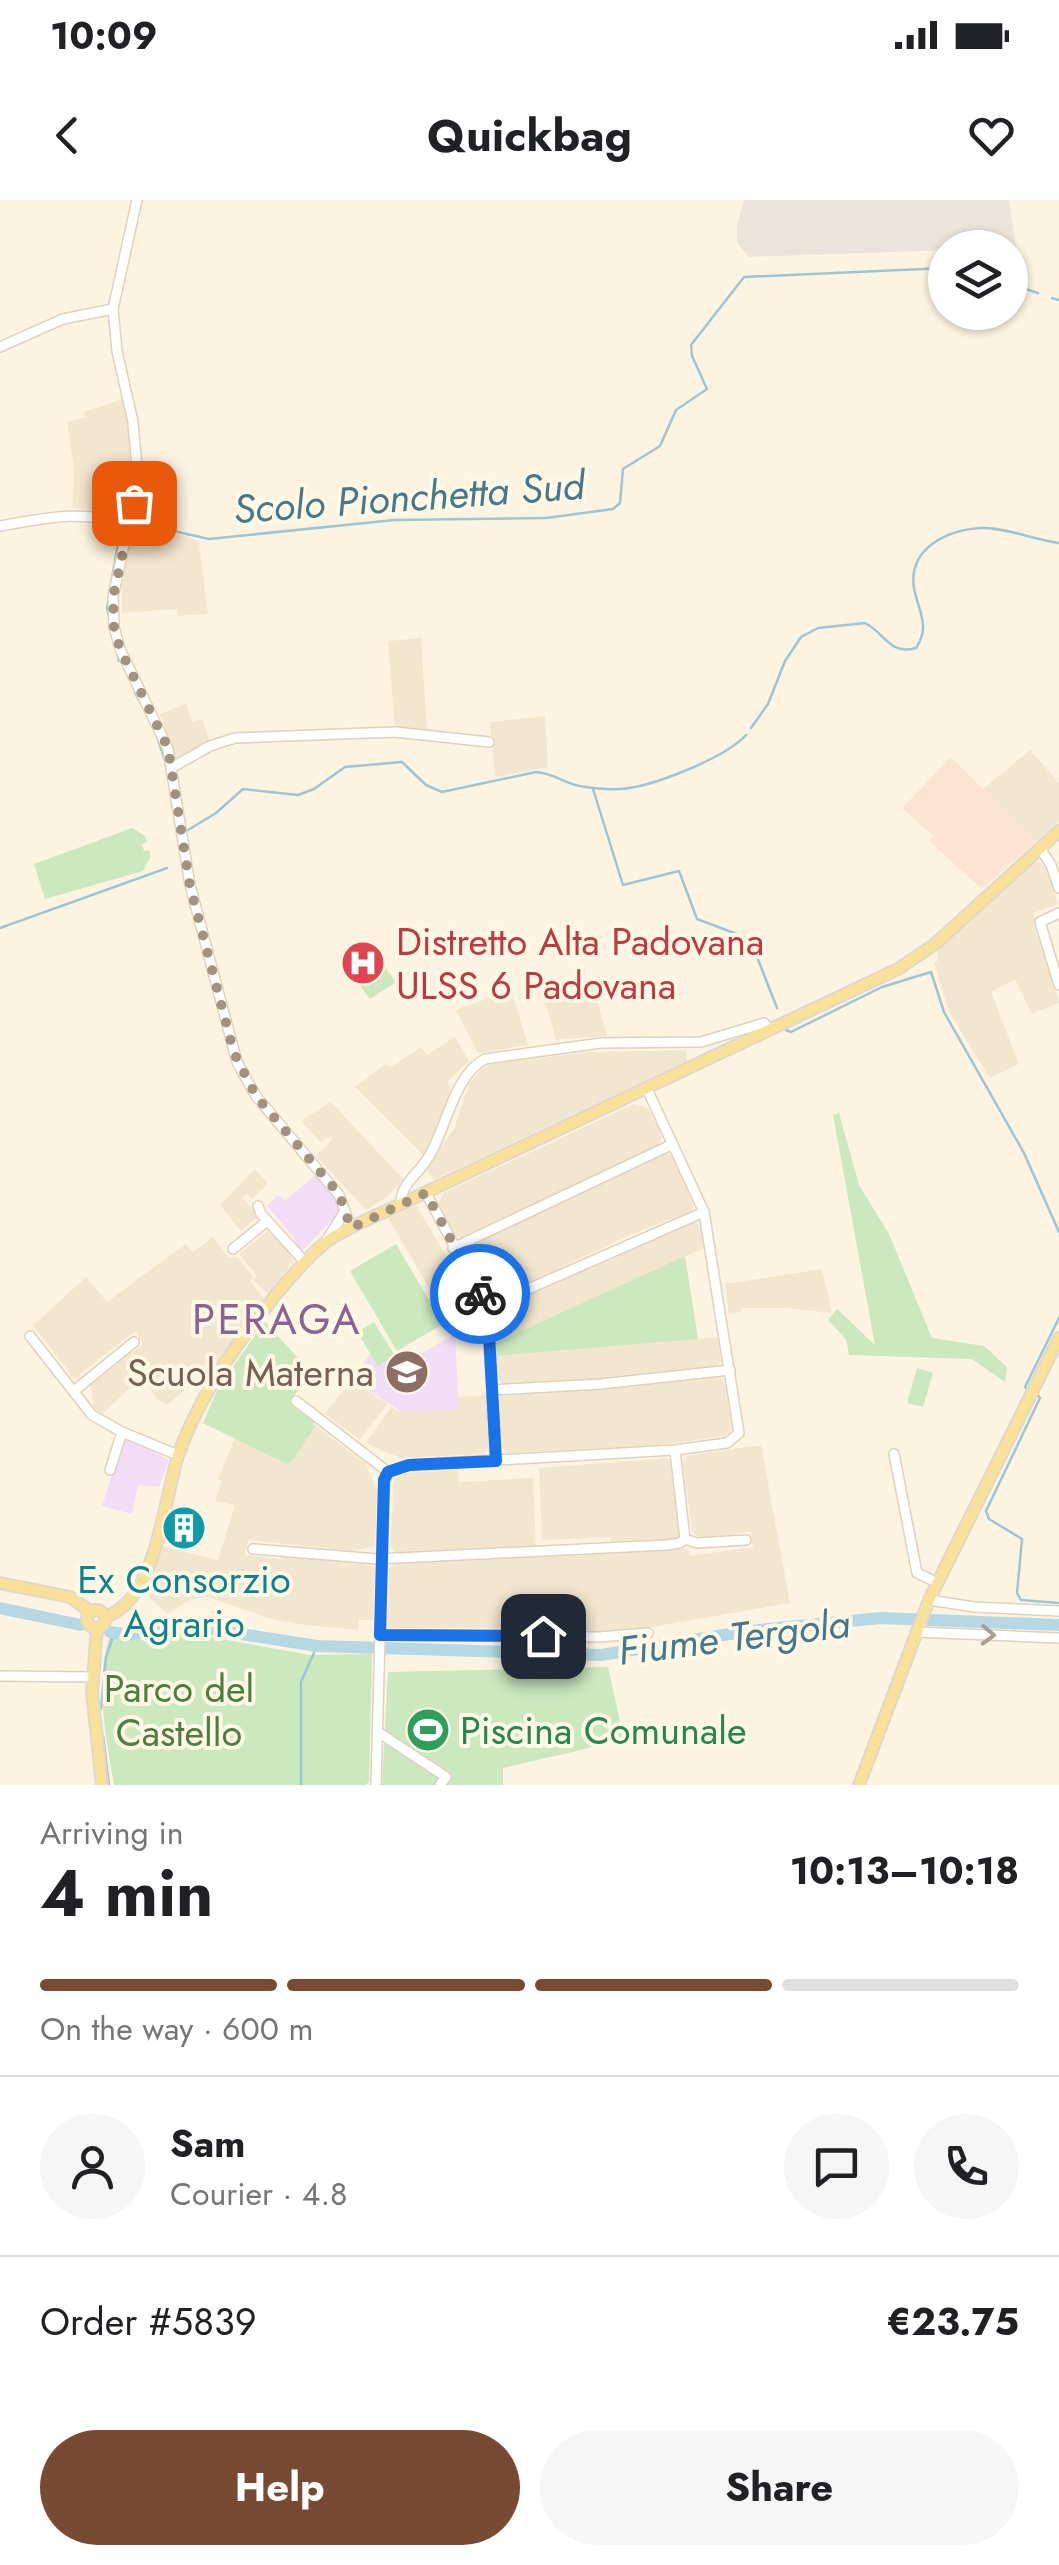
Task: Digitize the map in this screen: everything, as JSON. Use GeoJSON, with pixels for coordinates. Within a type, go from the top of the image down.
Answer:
{"type":"FeatureCollection","features":[{"type":"Feature","properties":{"kind":"main road"},"geometry":{"type":"LineString","coordinates":[[104,1617],[126,1606],[142,1580],[156,1543],[178,1455],[218,1374],[324,1243],[917,958],[1059,831]]}},
{"type":"Feature","properties":{"kind":"main road"},"geometry":{"type":"LineString","coordinates":[[859,1785],[928,1604],[1059,1338]]}},
{"type":"Feature","properties":{"kind":"main road"},"geometry":{"type":"LineString","coordinates":[[0,1582],[70,1597],[104,1617],[104,1623],[97,1628],[92,1677],[102,1785]]}},
{"type":"Feature","properties":{"kind":"main road"},"geometry":{"type":"LineString","coordinates":[[91,1612],[87,1622],[97,1628]]}},
{"type":"Feature","properties":{"kind":"street"},"geometry":{"type":"LineString","coordinates":[[137,200],[112,309],[137,452],[138,479],[124,523],[113,597],[114,627],[120,649],[162,732],[173,767],[190,886],[237,1062],[256,1096],[334,1188],[351,1228]]}},
{"type":"Feature","properties":{"kind":"street"},"geometry":{"type":"LineString","coordinates":[[0,347],[63,319],[112,309]]}},
{"type":"Feature","properties":{"kind":"street"},"geometry":{"type":"LineString","coordinates":[[0,526],[64,514],[124,523]]}},
{"type":"Feature","properties":{"kind":"street"},"geometry":{"type":"LineString","coordinates":[[173,767],[210,746],[235,738],[395,732],[489,742]]}},
{"type":"Feature","properties":{"kind":"street"},"geometry":{"type":"LineString","coordinates":[[1040,848],[1059,888]]}},
{"type":"Feature","properties":{"kind":"street"},"geometry":{"type":"LineString","coordinates":[[1058,985],[1040,920],[1059,913]]}},
{"type":"Feature","properties":{"kind":"street"},"geometry":{"type":"LineString","coordinates":[[401,1204],[402,1190],[438,1141],[463,1079],[485,1059],[601,1043],[700,1042],[764,1023],[770,1030]]}},
{"type":"Feature","properties":{"kind":"street"},"geometry":{"type":"LineString","coordinates":[[376,1785],[384,1480],[388,1472],[409,1465],[676,1450],[727,1443],[739,1433],[704,1212],[647,1088]]}},
{"type":"Feature","properties":{"kind":"street"},"geometry":{"type":"LineString","coordinates":[[453,1248],[673,1144]]}},
{"type":"Feature","properties":{"kind":"street"},"geometry":{"type":"LineString","coordinates":[[426,1193],[487,1308],[496,1461]]}},
{"type":"Feature","properties":{"kind":"street"},"geometry":{"type":"LineString","coordinates":[[258,1206],[305,1262]]}},
{"type":"Feature","properties":{"kind":"street"},"geometry":{"type":"LineString","coordinates":[[324,1243],[346,1209]]}},
{"type":"Feature","properties":{"kind":"street"},"geometry":{"type":"LineString","coordinates":[[487,1308],[704,1212]]}},
{"type":"Feature","properties":{"kind":"street"},"geometry":{"type":"LineString","coordinates":[[232,1250],[267,1221]]}},
{"type":"Feature","properties":{"kind":"street"},"geometry":{"type":"LineString","coordinates":[[30,1336],[92,1415],[178,1455]]}},
{"type":"Feature","properties":{"kind":"street"},"geometry":{"type":"LineString","coordinates":[[74,1391],[134,1342]]}},
{"type":"Feature","properties":{"kind":"street"},"geometry":{"type":"LineString","coordinates":[[492,1390],[601,1384],[730,1370]]}},
{"type":"Feature","properties":{"kind":"street"},"geometry":{"type":"LineString","coordinates":[[296,1401],[388,1472]]}},
{"type":"Feature","properties":{"kind":"street"},"geometry":{"type":"LineString","coordinates":[[110,1470],[122,1432]]}},
{"type":"Feature","properties":{"kind":"street"},"geometry":{"type":"LineString","coordinates":[[676,1450],[685,1539]]}},
{"type":"Feature","properties":{"kind":"street"},"geometry":{"type":"LineString","coordinates":[[894,1454],[917,1573],[938,1583]]}},
{"type":"Feature","properties":{"kind":"street"},"geometry":{"type":"LineString","coordinates":[[685,1539],[697,1543],[746,1540]]}},
{"type":"Feature","properties":{"kind":"street"},"geometry":{"type":"LineString","coordinates":[[253,1549],[382,1559],[678,1544],[685,1539]]}},
{"type":"Feature","properties":{"kind":"street"},"geometry":{"type":"LineString","coordinates":[[928,1604],[1059,1611]]}},
{"type":"Feature","properties":{"kind":"street"},"geometry":{"type":"LineString","coordinates":[[917,1630],[1059,1638]]}},
{"type":"Feature","properties":{"kind":"street"},"geometry":{"type":"LineString","coordinates":[[380,1638],[599,1637],[648,1633]]}},
{"type":"Feature","properties":{"kind":"street"},"geometry":{"type":"LineString","coordinates":[[0,1676],[92,1677]]}},
{"type":"Feature","properties":{"kind":"street"},"geometry":{"type":"LineString","coordinates":[[378,1732],[446,1777],[440,1785]]}},
{"type":"Feature","properties":{"kind":"shaded area"},"geometry":{"type":"Polygon","coordinates":[[[744,200],[1009,200],[1013,230],[928,230],[928,251],[749,257],[737,242],[744,200]]]}},
{"type":"Feature","properties":{"kind":"shaded area"},"geometry":{"type":"Polygon","coordinates":[[[123,399],[132,468],[126,516],[72,508],[74,469],[67,422],[123,399]]]}},
{"type":"Feature","properties":{"kind":"shaded area"},"geometry":{"type":"Polygon","coordinates":[[[134,527],[199,542],[208,614],[178,616],[177,609],[122,613],[122,584],[134,527]]]}},
{"type":"Feature","properties":{"kind":"shaded area"},"geometry":{"type":"Polygon","coordinates":[[[421,638],[427,731],[395,728],[388,641],[421,638]]]}},
{"type":"Feature","properties":{"kind":"shaded area"},"geometry":{"type":"Polygon","coordinates":[[[186,704],[192,722],[202,719],[210,742],[177,762],[160,714],[186,704]]]}},
{"type":"Feature","properties":{"kind":"shaded area"},"geometry":{"type":"Polygon","coordinates":[[[545,716],[548,767],[495,777],[490,722],[545,716]]]}},
{"type":"Feature","properties":{"kind":"shaded area"},"geometry":{"type":"Polygon","coordinates":[[[1030,750],[1059,783],[1059,821],[1036,842],[983,789],[1030,750]]]}},
{"type":"Feature","properties":{"kind":"shaded area"},"geometry":{"type":"Polygon","coordinates":[[[951,757],[1036,842],[982,889],[929,841],[933,836],[902,808],[951,757]]]}},
{"type":"Feature","properties":{"kind":"shaded area"},"geometry":{"type":"Polygon","coordinates":[[[1040,862],[1047,870],[1058,904],[1033,913],[1059,1003],[1032,1014],[1015,979],[991,992],[1019,1064],[990,1078],[949,1012],[934,962],[938,961],[937,949],[1032,863],[1040,862]]]}},
{"type":"Feature","properties":{"kind":"shaded area"},"geometry":{"type":"Polygon","coordinates":[[[593,985],[607,1036],[556,1040],[544,998],[593,985]]]}},
{"type":"Feature","properties":{"kind":"shaded area"},"geometry":{"type":"Polygon","coordinates":[[[511,990],[528,1045],[478,1053],[456,1010],[511,990]]]}},
{"type":"Feature","properties":{"kind":"shaded area"},"geometry":{"type":"Polygon","coordinates":[[[455,1037],[469,1061],[447,1082],[451,1089],[440,1126],[423,1155],[355,1087],[386,1064],[391,1067],[421,1047],[427,1055],[455,1037]]]}},
{"type":"Feature","properties":{"kind":"shaded area"},"geometry":{"type":"Polygon","coordinates":[[[686,1050],[687,1061],[434,1180],[425,1168],[454,1129],[469,1084],[492,1064],[589,1052],[686,1050]]]}},
{"type":"Feature","properties":{"kind":"shaded area"},"geometry":{"type":"Polygon","coordinates":[[[331,1102],[403,1179],[388,1196],[366,1210],[316,1156],[333,1139],[330,1136],[321,1143],[301,1121],[331,1102]]]}},
{"type":"Feature","properties":{"kind":"shaded area"},"geometry":{"type":"Polygon","coordinates":[[[634,1104],[647,1108],[653,1116],[662,1137],[659,1146],[462,1238],[452,1234],[438,1204],[443,1193],[634,1104]]]}},
{"type":"Feature","properties":{"kind":"shaded area"},"geometry":{"type":"Polygon","coordinates":[[[665,1153],[672,1157],[694,1206],[691,1211],[496,1298],[485,1293],[464,1257],[467,1246],[665,1153]]]}},
{"type":"Feature","properties":{"kind":"shaded area"},"geometry":{"type":"Polygon","coordinates":[[[255,1169],[268,1184],[252,1199],[247,1193],[242,1197],[259,1216],[241,1231],[220,1205],[255,1169]]]}},
{"type":"Feature","properties":{"kind":"shaded area"},"geometry":{"type":"Polygon","coordinates":[[[316,1175],[338,1203],[339,1213],[302,1251],[267,1206],[278,1195],[285,1201],[316,1175]]]}},
{"type":"Feature","properties":{"kind":"shaded area"},"geometry":{"type":"Polygon","coordinates":[[[416,1205],[446,1256],[451,1253],[479,1300],[485,1330],[455,1332],[388,1218],[416,1205]]]}},
{"type":"Feature","properties":{"kind":"shaded area"},"geometry":{"type":"Polygon","coordinates":[[[694,1221],[700,1226],[704,1248],[495,1343],[494,1318],[499,1308],[694,1221]]]}},
{"type":"Feature","properties":{"kind":"shaded area"},"geometry":{"type":"Polygon","coordinates":[[[267,1231],[296,1258],[268,1294],[253,1280],[257,1276],[239,1254],[267,1231]]]}},
{"type":"Feature","properties":{"kind":"shaded area"},"geometry":{"type":"Polygon","coordinates":[[[213,1237],[229,1258],[237,1257],[264,1298],[204,1383],[196,1374],[191,1385],[167,1405],[158,1400],[142,1377],[102,1414],[94,1408],[90,1385],[143,1344],[135,1331],[80,1378],[69,1377],[71,1374],[33,1326],[86,1277],[107,1302],[185,1244],[193,1252],[213,1237]]]}},
{"type":"Feature","properties":{"kind":"shaded area"},"geometry":{"type":"Polygon","coordinates":[[[822,1269],[832,1313],[741,1308],[741,1312],[729,1314],[725,1284],[822,1269]]]}},
{"type":"Feature","properties":{"kind":"shaded area","name":"Scuola Materna"},"geometry":{"type":"Polygon","coordinates":[[[455,1334],[459,1410],[402,1412],[352,1379],[371,1353],[378,1366],[399,1354],[405,1363],[455,1334]]]}},
{"type":"Feature","properties":{"kind":"shaded area"},"geometry":{"type":"Polygon","coordinates":[[[718,1337],[721,1362],[716,1367],[624,1378],[504,1384],[497,1379],[496,1356],[718,1337]]]}},
{"type":"Feature","properties":{"kind":"shaded area"},"geometry":{"type":"Polygon","coordinates":[[[718,1376],[724,1381],[732,1428],[727,1436],[658,1445],[508,1453],[500,1447],[498,1402],[502,1394],[602,1389],[718,1376]]]}},
{"type":"Feature","properties":{"kind":"shaded area"},"geometry":{"type":"Polygon","coordinates":[[[352,1379],[387,1404],[360,1440],[325,1414],[352,1379]]]}},
{"type":"Feature","properties":{"kind":"shaded area"},"geometry":{"type":"Polygon","coordinates":[[[488,1395],[490,1446],[484,1454],[400,1458],[366,1443],[391,1407],[398,1411],[459,1409],[458,1397],[488,1395]]]}},
{"type":"Feature","properties":{"kind":"shaded area"},"geometry":{"type":"Polygon","coordinates":[[[316,1426],[365,1463],[377,1490],[375,1546],[353,1551],[248,1540],[245,1555],[281,1559],[282,1554],[359,1562],[375,1568],[373,1620],[359,1620],[358,1630],[305,1625],[271,1619],[208,1597],[189,1600],[168,1614],[142,1591],[161,1546],[218,1560],[235,1505],[215,1501],[222,1481],[218,1479],[235,1438],[289,1464],[316,1426]]]}},
{"type":"Feature","properties":{"kind":"shaded area"},"geometry":{"type":"Polygon","coordinates":[[[127,1438],[169,1460],[159,1487],[138,1485],[132,1514],[102,1506],[127,1438]]]}},
{"type":"Feature","properties":{"kind":"shaded area"},"geometry":{"type":"Polygon","coordinates":[[[761,1445],[790,1603],[617,1633],[558,1628],[388,1628],[389,1569],[396,1563],[688,1549],[690,1556],[753,1547],[751,1532],[701,1538],[692,1532],[683,1463],[687,1456],[761,1445]]]}},
{"type":"Feature","properties":{"kind":"shaded area"},"geometry":{"type":"Polygon","coordinates":[[[667,1458],[672,1463],[681,1535],[678,1539],[611,1543],[610,1537],[542,1540],[539,1468],[667,1458]]]}},
{"type":"Feature","properties":{"kind":"shaded area"},"geometry":{"type":"Polygon","coordinates":[[[458,1470],[459,1482],[533,1478],[536,1546],[396,1553],[390,1547],[394,1479],[406,1473],[458,1470]]]}},
{"type":"Feature","properties":{"kind":"green space"},"geometry":{"type":"Polygon","coordinates":[[[132,828],[145,836],[144,851],[149,850],[151,856],[143,871],[45,899],[34,864],[132,828]]]}},
{"type":"Feature","properties":{"kind":"green space"},"geometry":{"type":"Polygon","coordinates":[[[385,967],[396,982],[370,999],[359,984],[385,967]]]}},
{"type":"Feature","properties":{"kind":"green space"},"geometry":{"type":"Polygon","coordinates":[[[839,1113],[859,1185],[889,1234],[932,1338],[984,1346],[1007,1367],[1005,1382],[972,1359],[849,1355],[846,1339],[828,1320],[837,1309],[875,1345],[833,1115],[839,1113]]]}},
{"type":"Feature","properties":{"kind":"green space"},"geometry":{"type":"Polygon","coordinates":[[[396,1244],[443,1324],[397,1351],[350,1271],[396,1244]]]}},
{"type":"Feature","properties":{"kind":"green space"},"geometry":{"type":"Polygon","coordinates":[[[685,1256],[698,1339],[496,1356],[495,1343],[685,1256]]]}},
{"type":"Feature","properties":{"kind":"green space"},"geometry":{"type":"Polygon","coordinates":[[[265,1322],[311,1372],[290,1401],[315,1420],[316,1426],[289,1465],[203,1423],[219,1386],[265,1322]]]}},
{"type":"Feature","properties":{"kind":"green space"},"geometry":{"type":"Polygon","coordinates":[[[374,1322],[395,1356],[378,1366],[357,1332],[374,1322]]]}},
{"type":"Feature","properties":{"kind":"green space"},"geometry":{"type":"Polygon","coordinates":[[[917,1368],[933,1373],[923,1407],[907,1403],[917,1368]]]}},
{"type":"Feature","properties":{"kind":"green space","name":"Parco del Castello"},"geometry":{"type":"Polygon","coordinates":[[[160,1632],[309,1655],[372,1654],[369,1782],[114,1785],[102,1693],[109,1638],[131,1639],[160,1632]]]}},
{"type":"Feature","properties":{"kind":"green space"},"geometry":{"type":"Polygon","coordinates":[[[608,1667],[624,1740],[503,1768],[503,1785],[382,1785],[388,1672],[608,1667]]]}},
{"type":"Feature","properties":{"kind":"waterway","name":"Scolo Pionchetta Sud"},"geometry":{"type":"LineString","coordinates":[[134,522],[209,539],[394,520],[546,518],[613,509],[620,503],[623,469],[660,446],[676,410],[707,389],[691,345],[744,277],[928,269]]}},
{"type":"Feature","properties":{"kind":"waterway","name":"Scolo Pionchetta Sud"},"geometry":{"type":"LineString","coordinates":[[1028,290],[1038,293]]}},
{"type":"Feature","properties":{"kind":"waterway","name":"Scolo Pionchetta Sud"},"geometry":{"type":"LineString","coordinates":[[1052,298],[1059,300]]}},
{"type":"Feature","properties":{"kind":"waterway","name":"Scolo Pionchetta Sud"},"geometry":{"type":"LineString","coordinates":[[119,661],[107,608],[121,526]]}},
{"type":"Feature","properties":{"kind":"waterway"},"geometry":{"type":"LineString","coordinates":[[751,728],[768,704],[785,661],[801,637],[818,628],[865,623],[900,649],[916,648],[923,626],[914,574],[924,552],[943,537],[981,528],[1059,543]]}},
{"type":"Feature","properties":{"kind":"waterway","name":"Scolo Pionchetta Sud"},"geometry":{"type":"LineString","coordinates":[[135,693],[145,710]]}},
{"type":"Feature","properties":{"kind":"waterway","name":"Scolo Pionchetta Sud"},"geometry":{"type":"LineString","coordinates":[[155,731],[167,766]]}},
{"type":"Feature","properties":{"kind":"waterway"},"geometry":{"type":"LineString","coordinates":[[188,830],[216,813],[243,789],[298,795],[314,789],[345,767],[402,762],[426,785],[442,792],[536,772],[580,786],[619,789],[686,770],[722,753],[746,735]]}},
{"type":"Feature","properties":{"kind":"waterway"},"geometry":{"type":"LineString","coordinates":[[593,789],[623,885],[679,871],[697,919],[750,939],[777,1008]]}},
{"type":"Feature","properties":{"kind":"waterway"},"geometry":{"type":"LineString","coordinates":[[0,928],[167,868]]}},
{"type":"Feature","properties":{"kind":"waterway"},"geometry":{"type":"LineString","coordinates":[[786,1030],[791,1032],[882,987],[931,972],[944,1012],[1024,1153],[1059,1232]]}},
{"type":"Feature","properties":{"kind":"waterway"},"geometry":{"type":"LineString","coordinates":[[1029,1391],[1025,1387],[1059,1318]]}},
{"type":"Feature","properties":{"kind":"waterway"},"geometry":{"type":"LineString","coordinates":[[1037,1395],[1040,1398],[986,1511],[989,1519],[1022,1539],[1017,1593],[1021,1600],[1059,1603]]}},
{"type":"Feature","properties":{"kind":"waterway","name":"Fiume Tergola"},"geometry":{"type":"LineString","coordinates":[[0,1608],[81,1625]]}},
{"type":"Feature","properties":{"kind":"waterway","name":"Fiume Tergola"},"geometry":{"type":"LineString","coordinates":[[110,1632],[130,1635],[160,1628],[197,1627],[317,1646],[601,1655],[748,1631],[881,1618],[1059,1625]]}},
{"type":"Feature","properties":{"kind":"waterway"},"geometry":{"type":"LineString","coordinates":[[101,1709],[106,1657],[114,1633]]}},
{"type":"Feature","properties":{"kind":"waterway"},"geometry":{"type":"LineString","coordinates":[[301,1785],[301,1682],[317,1646]]}},
{"type":"Feature","properties":{"kind":"waterway"},"geometry":{"type":"LineString","coordinates":[[103,1736],[109,1785]]}},
{"type":"Feature","properties":{"kind":"way so far"},"geometry":{"type":"LineString","coordinates":[[134,503],[113,597],[114,627],[130,672],[168,748],[190,886],[237,1062],[251,1090],[334,1188],[351,1228],[426,1193],[480,1294]]}},
{"type":"Feature","properties":{"kind":"place","name":"Distretto Alta Padovana ULSS 6 Padovana"},"geometry":{"type":"Point","coordinates":[363,963]}},
{"type":"Feature","properties":{"kind":"place","name":"Scuola Materna"},"geometry":{"type":"Point","coordinates":[407,1372]}},
{"type":"Feature","properties":{"kind":"place","name":"Ex Consorzio Agrario"},"geometry":{"type":"Point","coordinates":[184,1528]}},
{"type":"Feature","properties":{"kind":"place","name":"Piscina Comunale"},"geometry":{"type":"Point","coordinates":[428,1730]}},
{"type":"Feature","properties":{"kind":"district","name":"PERAGA"},"geometry":{"type":"Point","coordinates":[277,1319]}},
{"type":"Feature","properties":{"kind":"route"},"geometry":{"type":"LineString","coordinates":[[480,1294],[488,1316],[496,1461],[409,1465],[388,1472],[384,1480],[380,1635],[543,1636]]}}]}
